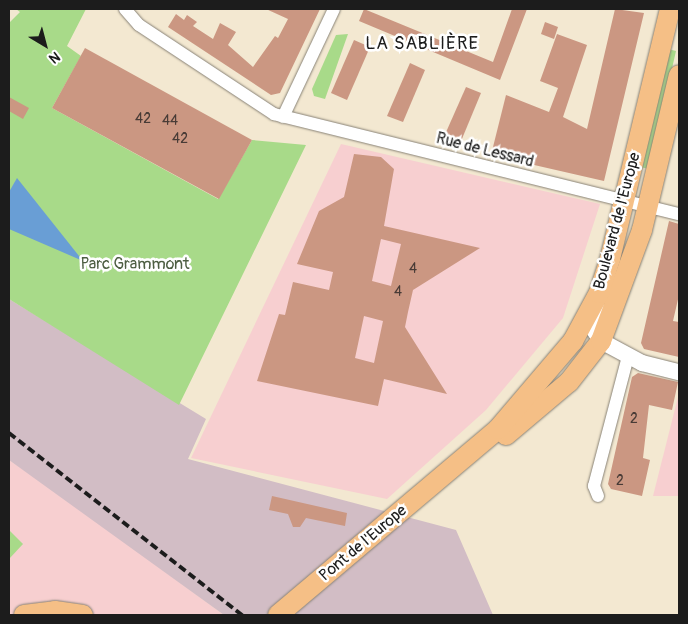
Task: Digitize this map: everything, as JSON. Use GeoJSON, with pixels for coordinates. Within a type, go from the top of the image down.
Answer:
{"type":"FeatureCollection","features":[{"type":"Feature","properties":{"kind":"main road","name":"Boulevard de l'Europe"},"geometry":{"type":"LineString","coordinates":[[454,472],[498,429],[550,372],[598,293],[624,201],[671,9]]}},
{"type":"Feature","properties":{"kind":"main road","name":"Boulevard de l'Europe"},"geometry":{"type":"LineString","coordinates":[[454,472],[569,382],[601,341],[632,265],[648,207],[679,75]]}},
{"type":"Feature","properties":{"kind":"main road","name":"Pont de l'Europe"},"geometry":{"type":"LineString","coordinates":[[278,615],[454,472]]}},
{"type":"Feature","properties":{"kind":"main road","name":"Pont de l'Europe"},"geometry":{"type":"LineString","coordinates":[[296,615],[454,472]]}},
{"type":"Feature","properties":{"kind":"main road"},"geometry":{"type":"LineString","coordinates":[[24,615],[55,611],[83,615]]}},
{"type":"Feature","properties":{"kind":"street"},"geometry":{"type":"LineString","coordinates":[[283,117],[334,9]]}},
{"type":"Feature","properties":{"kind":"street"},"geometry":{"type":"LineString","coordinates":[[671,9],[679,11]]}},
{"type":"Feature","properties":{"kind":"street","name":"Rue de Lessard"},"geometry":{"type":"LineString","coordinates":[[129,10],[139,25],[283,117],[679,214]]}},
{"type":"Feature","properties":{"kind":"street"},"geometry":{"type":"LineString","coordinates":[[598,293],[592,327],[601,341],[628,356],[679,372]]}},
{"type":"Feature","properties":{"kind":"street"},"geometry":{"type":"LineString","coordinates":[[598,496],[594,486],[628,356]]}},
{"type":"Feature","properties":{"kind":"shaded area"},"geometry":{"type":"Polygon","coordinates":[[[341,144],[600,204],[563,318],[486,410],[387,499],[191,458],[341,144]]]}},
{"type":"Feature","properties":{"kind":"shaded area"},"geometry":{"type":"Polygon","coordinates":[[[9,299],[206,419],[188,459],[456,530],[493,615],[224,615],[9,460],[9,299]]]}},
{"type":"Feature","properties":{"kind":"shaded area"},"geometry":{"type":"Polygon","coordinates":[[[679,393],[679,496],[653,496],[679,393]]]}},
{"type":"Feature","properties":{"kind":"shaded area"},"geometry":{"type":"Polygon","coordinates":[[[9,460],[52,489],[224,615],[9,615],[9,460]]]}},
{"type":"Feature","properties":{"kind":"green space","name":"Parc Grammont"},"geometry":{"type":"Polygon","coordinates":[[[16,9],[86,9],[67,46],[81,56],[52,108],[218,199],[252,140],[306,145],[179,405],[9,299],[9,23],[20,12],[16,9]]]}},
{"type":"Feature","properties":{"kind":"green space"},"geometry":{"type":"Polygon","coordinates":[[[348,34],[325,99],[314,96],[312,89],[336,35],[348,34]]]}},
{"type":"Feature","properties":{"kind":"green space"},"geometry":{"type":"Polygon","coordinates":[[[668,49],[676,51],[649,169],[640,167],[668,49]]]}},
{"type":"Feature","properties":{"kind":"green space"},"geometry":{"type":"Polygon","coordinates":[[[9,530],[23,544],[9,559],[9,530]]]}},
{"type":"Feature","properties":{"kind":"water"},"geometry":{"type":"Polygon","coordinates":[[[17,178],[83,261],[9,229],[9,192],[17,178]]]}},
{"type":"Feature","properties":{"kind":"building"},"geometry":{"type":"Polygon","coordinates":[[[266,9],[320,9],[280,93],[271,95],[168,27],[176,14],[184,20],[187,15],[197,22],[193,26],[213,39],[220,23],[236,32],[228,45],[253,67],[275,36],[278,38],[288,19],[266,9]]]}},
{"type":"Feature","properties":{"kind":"building"},"geometry":{"type":"Polygon","coordinates":[[[364,9],[493,62],[512,9],[527,9],[500,80],[359,21],[364,9]]]}},
{"type":"Feature","properties":{"kind":"building"},"geometry":{"type":"Polygon","coordinates":[[[615,9],[644,13],[604,181],[491,155],[506,95],[549,112],[558,88],[540,81],[557,34],[587,45],[563,117],[587,129],[615,9]]]}},
{"type":"Feature","properties":{"kind":"building"},"geometry":{"type":"Polygon","coordinates":[[[545,22],[558,27],[554,39],[541,34],[545,22]]]}},
{"type":"Feature","properties":{"kind":"building"},"geometry":{"type":"Polygon","coordinates":[[[354,40],[370,47],[347,100],[331,93],[354,40]]]}},
{"type":"Feature","properties":{"kind":"building"},"geometry":{"type":"Polygon","coordinates":[[[85,48],[252,140],[219,199],[52,108],[85,48]]]}},
{"type":"Feature","properties":{"kind":"building"},"geometry":{"type":"Polygon","coordinates":[[[410,63],[425,70],[403,122],[387,116],[410,63]]]}},
{"type":"Feature","properties":{"kind":"building"},"geometry":{"type":"Polygon","coordinates":[[[466,87],[481,93],[459,146],[443,139],[466,87]]]}},
{"type":"Feature","properties":{"kind":"building"},"geometry":{"type":"Polygon","coordinates":[[[9,97],[29,108],[23,119],[9,111],[9,97]]]}},
{"type":"Feature","properties":{"kind":"building"},"geometry":{"type":"Polygon","coordinates":[[[354,154],[381,157],[394,169],[384,226],[480,248],[413,290],[408,312],[405,327],[447,394],[384,379],[378,406],[257,381],[279,314],[285,315],[293,282],[329,290],[333,272],[297,264],[319,211],[344,197],[354,154]],[[381,239],[372,281],[391,286],[401,244],[381,239]],[[364,316],[355,358],[374,363],[383,321],[364,316]]]}},
{"type":"Feature","properties":{"kind":"building"},"geometry":{"type":"Polygon","coordinates":[[[669,221],[679,224],[679,295],[673,321],[679,322],[679,357],[644,349],[641,343],[669,221]]]}},
{"type":"Feature","properties":{"kind":"building"},"geometry":{"type":"Polygon","coordinates":[[[638,373],[678,382],[672,410],[649,405],[643,458],[650,460],[642,496],[611,489],[608,484],[632,377],[638,373]]]}},
{"type":"Feature","properties":{"kind":"building"},"geometry":{"type":"Polygon","coordinates":[[[272,496],[347,513],[345,526],[306,518],[300,527],[293,527],[288,514],[269,510],[272,496]]]}},
{"type":"Feature","properties":{"kind":"railway"},"geometry":{"type":"LineString","coordinates":[[9,433],[242,615]]}},
{"type":"Feature","properties":{"kind":"district","name":"LA SABLIÈRE"},"geometry":{"type":"Point","coordinates":[422,44]}}]}
